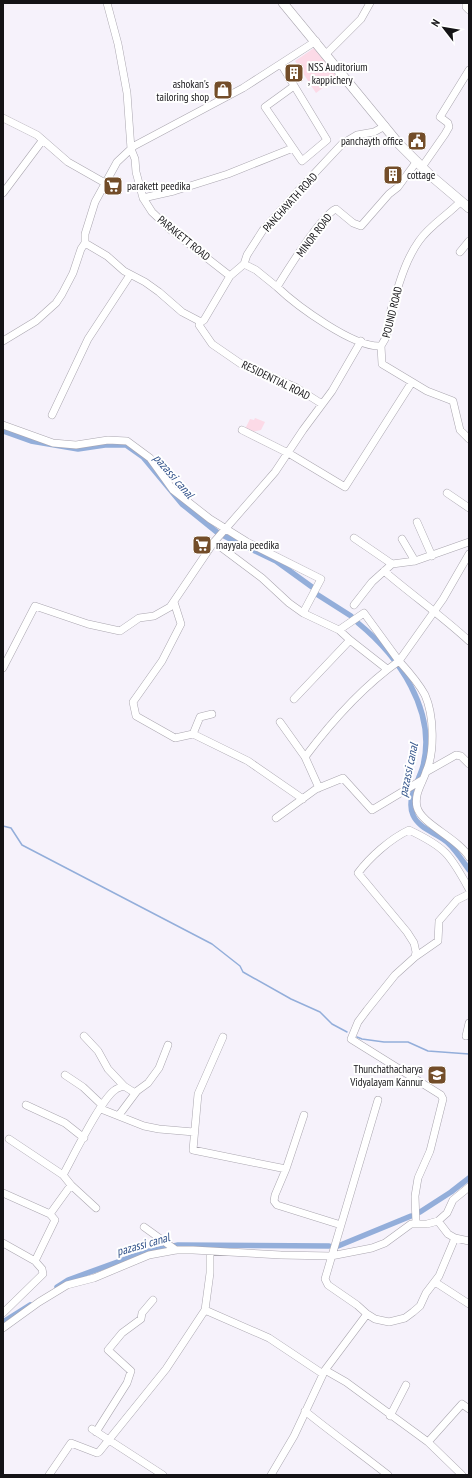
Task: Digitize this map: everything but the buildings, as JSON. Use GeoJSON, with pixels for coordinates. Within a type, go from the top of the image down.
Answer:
{"type":"FeatureCollection","features":[{"type":"Feature","properties":{"kind":"main road"},"geometry":{"type":"LineString","coordinates":[[283,3],[386,126],[399,144],[469,208]]}},
{"type":"Feature","properties":{"kind":"street","name":"PARAKETT ROAD"},"geometry":{"type":"LineString","coordinates":[[108,3],[118,44],[127,93],[131,149],[135,159],[136,172],[143,198],[152,212],[171,230],[230,276]]}},
{"type":"Feature","properties":{"kind":"street"},"geometry":{"type":"LineString","coordinates":[[326,54],[361,19],[370,3]]}},
{"type":"Feature","properties":{"kind":"street"},"geometry":{"type":"LineString","coordinates":[[466,3],[466,7],[469,10]]}},
{"type":"Feature","properties":{"kind":"street"},"geometry":{"type":"LineString","coordinates":[[3,340],[33,323],[56,303],[73,273],[81,249],[85,243],[85,234],[95,202],[104,183],[120,158],[134,146],[243,88],[316,41]]}},
{"type":"Feature","properties":{"kind":"street"},"geometry":{"type":"LineString","coordinates":[[281,64],[327,140],[302,161],[265,106],[294,86]]}},
{"type":"Feature","properties":{"kind":"street"},"geometry":{"type":"LineString","coordinates":[[420,164],[447,131],[448,123],[440,117],[469,70]]}},
{"type":"Feature","properties":{"kind":"street"},"geometry":{"type":"LineString","coordinates":[[3,118],[37,135],[42,141],[68,162],[104,183]]}},
{"type":"Feature","properties":{"kind":"street","name":"PANCHAYATH ROAD"},"geometry":{"type":"LineString","coordinates":[[201,322],[204,320],[230,276],[235,274],[244,264],[247,255],[263,230],[342,144],[356,135],[374,132],[386,126]]}},
{"type":"Feature","properties":{"kind":"street"},"geometry":{"type":"LineString","coordinates":[[4,188],[42,141]]}},
{"type":"Feature","properties":{"kind":"street"},"geometry":{"type":"LineString","coordinates":[[143,198],[174,191],[228,174],[293,148]]}},
{"type":"Feature","properties":{"kind":"street","name":"MINOR ROAD"},"geometry":{"type":"LineString","coordinates":[[277,287],[306,242],[328,214],[336,209],[353,223],[361,226],[389,194],[398,187],[420,164]]}},
{"type":"Feature","properties":{"kind":"street","name":"POUND ROAD"},"geometry":{"type":"LineString","coordinates":[[277,287],[296,304],[333,330],[361,341],[381,346],[385,340],[390,313],[406,264],[419,241],[431,227],[461,201]]}},
{"type":"Feature","properties":{"kind":"street"},"geometry":{"type":"LineString","coordinates":[[460,252],[469,241]]}},
{"type":"Feature","properties":{"kind":"street"},"geometry":{"type":"LineString","coordinates":[[85,243],[99,250],[130,275],[146,282],[182,312],[201,322]]}},
{"type":"Feature","properties":{"kind":"street"},"geometry":{"type":"LineString","coordinates":[[244,264],[256,270],[277,287]]}},
{"type":"Feature","properties":{"kind":"street"},"geometry":{"type":"LineString","coordinates":[[52,415],[88,339],[130,275]]}},
{"type":"Feature","properties":{"kind":"street","name":"RESIDENTIAL ROAD"},"geometry":{"type":"LineString","coordinates":[[201,322],[199,325],[201,330],[212,344],[253,371],[262,372],[294,386],[322,404]]}},
{"type":"Feature","properties":{"kind":"street"},"geometry":{"type":"LineString","coordinates":[[3,668],[35,606],[88,624],[120,630],[139,618],[154,616],[170,607],[196,566],[216,540],[275,472],[332,391],[361,341]]}},
{"type":"Feature","properties":{"kind":"street"},"geometry":{"type":"LineString","coordinates":[[381,346],[382,364],[427,391],[453,401],[460,430],[469,439]]}},
{"type":"Feature","properties":{"kind":"street"},"geometry":{"type":"LineString","coordinates":[[242,430],[287,453],[345,488],[412,382]]}},
{"type":"Feature","properties":{"kind":"street"},"geometry":{"type":"LineString","coordinates":[[3,425],[53,443],[76,445],[108,440],[127,441],[150,458],[173,490],[225,530],[321,579],[302,613]]}},
{"type":"Feature","properties":{"kind":"street"},"geometry":{"type":"LineString","coordinates":[[447,493],[469,508]]}},
{"type":"Feature","properties":{"kind":"street"},"geometry":{"type":"LineString","coordinates":[[417,522],[432,556]]}},
{"type":"Feature","properties":{"kind":"street"},"geometry":{"type":"LineString","coordinates":[[354,538],[392,564]]}},
{"type":"Feature","properties":{"kind":"street"},"geometry":{"type":"LineString","coordinates":[[402,539],[415,561]]}},
{"type":"Feature","properties":{"kind":"street"},"geometry":{"type":"LineString","coordinates":[[216,540],[302,613],[339,630],[387,669]]}},
{"type":"Feature","properties":{"kind":"street"},"geometry":{"type":"LineString","coordinates":[[354,605],[372,582],[392,564],[415,561],[469,542]]}},
{"type":"Feature","properties":{"kind":"street"},"geometry":{"type":"LineString","coordinates":[[305,757],[341,711],[387,669],[399,661],[443,599],[469,554]]}},
{"type":"Feature","properties":{"kind":"street"},"geometry":{"type":"LineString","coordinates":[[384,571],[433,612],[447,621],[469,641]]}},
{"type":"Feature","properties":{"kind":"street"},"geometry":{"type":"LineString","coordinates":[[174,602],[181,624],[162,661],[133,702],[136,716],[175,738],[193,734],[248,761],[303,799]]}},
{"type":"Feature","properties":{"kind":"street"},"geometry":{"type":"LineString","coordinates":[[339,630],[364,613],[399,661],[415,678],[424,695],[429,709],[433,750],[416,798],[417,808],[421,816],[458,843],[469,857]]}},
{"type":"Feature","properties":{"kind":"street"},"geometry":{"type":"LineString","coordinates":[[294,699],[350,640]]}},
{"type":"Feature","properties":{"kind":"street"},"geometry":{"type":"LineString","coordinates":[[193,734],[200,717],[212,714]]}},
{"type":"Feature","properties":{"kind":"street"},"geometry":{"type":"LineString","coordinates":[[280,722],[305,757],[319,788]]}},
{"type":"Feature","properties":{"kind":"street"},"geometry":{"type":"LineString","coordinates":[[426,772],[456,755],[460,756],[469,764]]}},
{"type":"Feature","properties":{"kind":"street"},"geometry":{"type":"LineString","coordinates":[[276,818],[319,788],[343,778],[372,810],[422,780]]}},
{"type":"Feature","properties":{"kind":"street"},"geometry":{"type":"LineString","coordinates":[[414,957],[416,952],[414,944],[358,873],[362,868],[400,834],[409,830],[426,838],[448,853],[469,889]]}},
{"type":"Feature","properties":{"kind":"street"},"geometry":{"type":"LineString","coordinates":[[416,1223],[415,1196],[418,1178],[430,1151],[443,1099],[441,1095],[351,1039],[358,1022],[395,975],[414,957],[438,941],[439,921],[457,900],[469,894]]}},
{"type":"Feature","properties":{"kind":"street"},"geometry":{"type":"LineString","coordinates":[[466,1036],[469,1023]]}},
{"type":"Feature","properties":{"kind":"street"},"geometry":{"type":"LineString","coordinates":[[84,1036],[94,1045],[108,1069],[124,1086],[135,1094]]}},
{"type":"Feature","properties":{"kind":"street"},"geometry":{"type":"LineString","coordinates":[[223,1037],[198,1094],[192,1146],[193,1150],[286,1169]]}},
{"type":"Feature","properties":{"kind":"street"},"geometry":{"type":"LineString","coordinates":[[119,1115],[135,1094],[148,1083],[159,1068],[168,1045]]}},
{"type":"Feature","properties":{"kind":"street"},"geometry":{"type":"LineString","coordinates":[[65,1075],[82,1087],[101,1107],[119,1115],[144,1126],[194,1132]]}},
{"type":"Feature","properties":{"kind":"street"},"geometry":{"type":"LineString","coordinates":[[63,1175],[101,1107],[115,1090],[124,1086]]}},
{"type":"Feature","properties":{"kind":"street"},"geometry":{"type":"LineString","coordinates":[[378,1100],[325,1277],[326,1284],[354,1302],[367,1314],[385,1322],[405,1318],[420,1306],[435,1282],[455,1238]]}},
{"type":"Feature","properties":{"kind":"street"},"geometry":{"type":"LineString","coordinates":[[26,1105],[65,1123],[84,1138]]}},
{"type":"Feature","properties":{"kind":"street"},"geometry":{"type":"LineString","coordinates":[[304,1115],[286,1169],[275,1195],[274,1202],[277,1205],[341,1224]]}},
{"type":"Feature","properties":{"kind":"street"},"geometry":{"type":"LineString","coordinates":[[9,1139],[63,1175],[71,1185],[96,1208]]}},
{"type":"Feature","properties":{"kind":"street"},"geometry":{"type":"LineString","coordinates":[[50,1214],[71,1185]]}},
{"type":"Feature","properties":{"kind":"street"},"geometry":{"type":"LineString","coordinates":[[3,1328],[38,1302],[67,1285],[94,1278],[149,1255],[176,1250],[331,1256],[372,1248],[385,1243],[411,1224],[427,1224],[438,1221],[447,1213],[453,1200],[469,1187]]}},
{"type":"Feature","properties":{"kind":"street"},"geometry":{"type":"LineString","coordinates":[[3,1193],[50,1214],[55,1220],[35,1261]]}},
{"type":"Feature","properties":{"kind":"street"},"geometry":{"type":"LineString","coordinates":[[438,1221],[448,1234],[455,1238],[469,1241]]}},
{"type":"Feature","properties":{"kind":"street"},"geometry":{"type":"LineString","coordinates":[[144,1227],[176,1250]]}},
{"type":"Feature","properties":{"kind":"street"},"geometry":{"type":"LineString","coordinates":[[3,1243],[35,1261],[42,1269],[43,1274],[3,1313]]}},
{"type":"Feature","properties":{"kind":"street"},"geometry":{"type":"LineString","coordinates":[[49,1475],[71,1443],[97,1453],[166,1369],[205,1310],[210,1273],[210,1252]]}},
{"type":"Feature","properties":{"kind":"street"},"geometry":{"type":"LineString","coordinates":[[435,1282],[469,1304]]}},
{"type":"Feature","properties":{"kind":"street"},"geometry":{"type":"LineString","coordinates":[[153,1300],[142,1313],[141,1319],[122,1333],[108,1350],[132,1371],[127,1383],[94,1430],[163,1475]]}},
{"type":"Feature","properties":{"kind":"street"},"geometry":{"type":"LineString","coordinates":[[205,1310],[269,1338],[324,1372],[346,1382],[390,1416],[428,1442],[462,1475]]}},
{"type":"Feature","properties":{"kind":"street"},"geometry":{"type":"LineString","coordinates":[[271,1475],[294,1436],[324,1372],[367,1314]]}},
{"type":"Feature","properties":{"kind":"street"},"geometry":{"type":"LineString","coordinates":[[390,1416],[406,1385]]}},
{"type":"Feature","properties":{"kind":"street"},"geometry":{"type":"LineString","coordinates":[[428,1442],[462,1404],[469,1409]]}},
{"type":"Feature","properties":{"kind":"street"},"geometry":{"type":"LineString","coordinates":[[305,1410],[332,1434],[369,1459],[388,1475]]}},
{"type":"Feature","properties":{"kind":"shaded area"},"geometry":{"type":"Polygon","coordinates":[[[314,48],[337,77],[316,93],[295,61],[314,48]]]}},
{"type":"Feature","properties":{"kind":"shaded area"},"geometry":{"type":"Polygon","coordinates":[[[255,418],[265,422],[261,430],[248,433],[245,429],[250,419],[254,420],[255,418]]]}},
{"type":"Feature","properties":{"kind":"waterway","name":"pazassi canal"},"geometry":{"type":"LineString","coordinates":[[3,431],[31,441],[78,449],[105,445],[126,445],[143,457],[182,504],[218,533],[276,561],[312,587]]}},
{"type":"Feature","properties":{"kind":"waterway","name":"pazassi canal"},"geometry":{"type":"LineString","coordinates":[[318,595],[351,616]]}},
{"type":"Feature","properties":{"kind":"waterway","name":"pazassi canal"},"geometry":{"type":"LineString","coordinates":[[358,623],[373,636],[400,668],[411,686],[419,705],[424,725],[426,745],[423,766],[412,796],[411,809],[413,815],[419,824],[450,845],[469,870]]}},
{"type":"Feature","properties":{"kind":"waterway"},"geometry":{"type":"LineString","coordinates":[[3,826],[11,828],[22,845],[212,944],[240,966],[243,972],[291,999],[320,1012],[332,1024],[347,1032]]}},
{"type":"Feature","properties":{"kind":"waterway"},"geometry":{"type":"LineString","coordinates":[[357,1037],[384,1042],[408,1042],[428,1051],[469,1054]]}},
{"type":"Feature","properties":{"kind":"waterway","name":"pazassi canal"},"geometry":{"type":"LineString","coordinates":[[420,1212],[451,1192],[469,1178]]}},
{"type":"Feature","properties":{"kind":"waterway","name":"pazassi canal"},"geometry":{"type":"LineString","coordinates":[[338,1246],[411,1216]]}},
{"type":"Feature","properties":{"kind":"waterway","name":"pazassi canal"},"geometry":{"type":"LineString","coordinates":[[57,1287],[68,1280],[145,1252],[178,1245],[329,1246]]}},
{"type":"Feature","properties":{"kind":"waterway","name":"pazassi canal"},"geometry":{"type":"LineString","coordinates":[[3,1322],[30,1305]]}},
{"type":"Feature","properties":{"kind":"place","name":"NSS Auditorium , kappichery"},"geometry":{"type":"Point","coordinates":[294,73]}},
{"type":"Feature","properties":{"kind":"place","name":"ashokan's tailoring shop"},"geometry":{"type":"Point","coordinates":[223,90]}},
{"type":"Feature","properties":{"kind":"place","name":"panchayth office"},"geometry":{"type":"Point","coordinates":[417,141]}},
{"type":"Feature","properties":{"kind":"place","name":"cottage"},"geometry":{"type":"Point","coordinates":[393,175]}},
{"type":"Feature","properties":{"kind":"place","name":"parakett peedika"},"geometry":{"type":"Point","coordinates":[113,186]}},
{"type":"Feature","properties":{"kind":"place","name":"mayyala peedika"},"geometry":{"type":"Point","coordinates":[202,545]}},
{"type":"Feature","properties":{"kind":"place","name":"Thunchathacharya Vidyalayam Kannur"},"geometry":{"type":"Point","coordinates":[437,1075]}}]}
